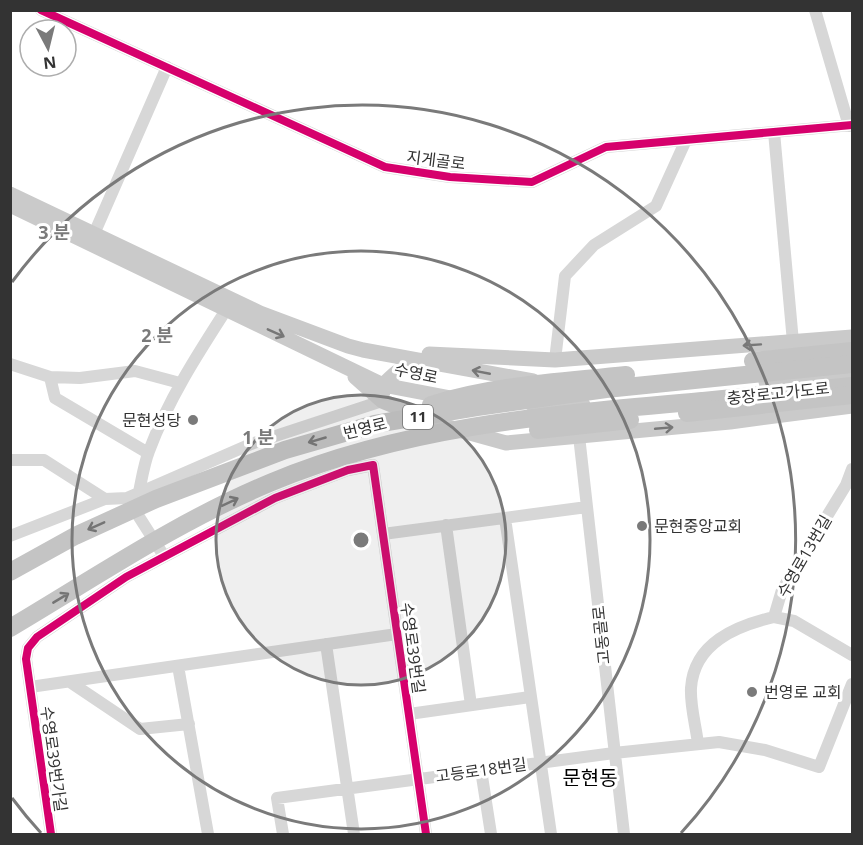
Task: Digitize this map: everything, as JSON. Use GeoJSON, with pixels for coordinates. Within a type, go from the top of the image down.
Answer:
{"type":"FeatureCollection","features":[{"type":"Feature","properties":{"kind":"highway"},"geometry":{"type":"LineString","coordinates":[[375,424],[461,395],[534,384],[852,351]]}},
{"type":"Feature","properties":{"kind":"highway","name":"번영로"},"geometry":{"type":"LineString","coordinates":[[10,572],[75,536],[156,499],[285,450],[375,424],[606,389],[852,364]]}},
{"type":"Feature","properties":{"kind":"highway","name":"충장로고가도로"},"geometry":{"type":"LineString","coordinates":[[703,401],[852,386]]}},
{"type":"Feature","properties":{"kind":"highway"},"geometry":{"type":"LineString","coordinates":[[356,452],[852,395]]}},
{"type":"Feature","properties":{"kind":"highway","name":"번영로"},"geometry":{"type":"LineString","coordinates":[[10,628],[188,521],[272,482],[356,452],[493,423],[588,411],[703,401]]}},
{"type":"Feature","properties":{"kind":"main road","name":"수영로"},"geometry":{"type":"LineString","coordinates":[[10,194],[260,313],[363,350],[574,389],[740,384],[852,374]]}},
{"type":"Feature","properties":{"kind":"main road","name":"수영로"},"geometry":{"type":"LineString","coordinates":[[10,205],[383,385],[445,398],[556,406],[625,403],[852,381]]}},
{"type":"Feature","properties":{"kind":"main road","name":"수영로"},"geometry":{"type":"LineString","coordinates":[[348,346],[453,356],[555,360],[852,337]]}},
{"type":"Feature","properties":{"kind":"main road"},"geometry":{"type":"LineString","coordinates":[[382,401],[383,385],[409,364],[439,364]]}},
{"type":"Feature","properties":{"kind":"main road"},"geometry":{"type":"LineString","coordinates":[[344,367],[382,401],[441,425],[506,443],[729,422],[852,406]]}},
{"type":"Feature","properties":{"kind":"street","name":"지게골로"},"geometry":{"type":"LineString","coordinates":[[41,10],[385,168],[450,177],[532,182],[606,147],[851,125]]}},
{"type":"Feature","properties":{"kind":"street"},"geometry":{"type":"LineString","coordinates":[[815,10],[851,125]]}},
{"type":"Feature","properties":{"kind":"street"},"geometry":{"type":"LineString","coordinates":[[94,234],[167,67]]}},
{"type":"Feature","properties":{"kind":"street"},"geometry":{"type":"LineString","coordinates":[[774,132],[793,342]]}},
{"type":"Feature","properties":{"kind":"street"},"geometry":{"type":"LineString","coordinates":[[555,360],[565,276],[594,244],[656,206],[686,140]]}},
{"type":"Feature","properties":{"kind":"street"},"geometry":{"type":"LineString","coordinates":[[139,492],[148,453],[180,384],[226,310]]}},
{"type":"Feature","properties":{"kind":"street"},"geometry":{"type":"LineString","coordinates":[[10,363],[50,377],[80,378],[135,371],[180,384]]}},
{"type":"Feature","properties":{"kind":"street"},"geometry":{"type":"LineString","coordinates":[[50,377],[55,398],[148,453]]}},
{"type":"Feature","properties":{"kind":"street"},"geometry":{"type":"LineString","coordinates":[[10,536],[105,500],[127,498],[251,444],[382,401]]}},
{"type":"Feature","properties":{"kind":"street","name":"고동골로"},"geometry":{"type":"LineString","coordinates":[[579,436],[624,834]]}},
{"type":"Feature","properties":{"kind":"street"},"geometry":{"type":"LineString","coordinates":[[10,460],[44,460],[105,500]]}},
{"type":"Feature","properties":{"kind":"street","name":"수영로39번길"},"geometry":{"type":"LineString","coordinates":[[164,556],[275,498],[348,470],[373,465],[426,834]]}},
{"type":"Feature","properties":{"kind":"street","name":"수영로13번길"},"geometry":{"type":"LineString","coordinates":[[698,744],[691,691],[699,659],[713,642],[754,622],[774,617],[782,590],[846,485],[852,469]]}},
{"type":"Feature","properties":{"kind":"street"},"geometry":{"type":"LineString","coordinates":[[30,687],[26,659],[28,648],[37,637],[126,577],[164,556],[127,498]]}},
{"type":"Feature","properties":{"kind":"street"},"geometry":{"type":"LineString","coordinates":[[383,534],[587,507]]}},
{"type":"Feature","properties":{"kind":"street"},"geometry":{"type":"LineString","coordinates":[[505,518],[551,834]]}},
{"type":"Feature","properties":{"kind":"street"},"geometry":{"type":"LineString","coordinates":[[446,525],[471,705]]}},
{"type":"Feature","properties":{"kind":"street"},"geometry":{"type":"LineString","coordinates":[[774,617],[794,621],[852,655]]}},
{"type":"Feature","properties":{"kind":"street","name":"수영로39번가길"},"geometry":{"type":"LineString","coordinates":[[51,834],[30,687],[397,634]]}},
{"type":"Feature","properties":{"kind":"street"},"geometry":{"type":"LineString","coordinates":[[326,644],[354,834]]}},
{"type":"Feature","properties":{"kind":"street"},"geometry":{"type":"LineString","coordinates":[[178,666],[208,834]]}},
{"type":"Feature","properties":{"kind":"street"},"geometry":{"type":"LineString","coordinates":[[70,681],[140,729],[189,724]]}},
{"type":"Feature","properties":{"kind":"street","name":"고등로18번길"},"geometry":{"type":"LineString","coordinates":[[283,834],[277,798],[541,762],[719,742],[765,750],[819,767],[852,684]]}},
{"type":"Feature","properties":{"kind":"street","name":"수영로39번길"},"geometry":{"type":"LineString","coordinates":[[409,714],[530,697]]}},
{"type":"Feature","properties":{"kind":"street"},"geometry":{"type":"LineString","coordinates":[[481,770],[491,834]]}},
{"type":"Feature","properties":{"kind":"cycle path"},"geometry":{"type":"LineString","coordinates":[[41,10],[385,167],[450,177],[532,182],[606,147],[852,125]]}},
{"type":"Feature","properties":{"kind":"cycle path"},"geometry":{"type":"LineString","coordinates":[[51,834],[26,659],[28,648],[37,637],[126,577],[275,498],[348,470],[373,465],[426,834]]}},
{"type":"Feature","properties":{"kind":"place","name":"문현성당"},"geometry":{"type":"Point","coordinates":[193,420]}},
{"type":"Feature","properties":{"kind":"place","name":"문현중앙교회"},"geometry":{"type":"Point","coordinates":[642,526]}},
{"type":"Feature","properties":{"kind":"place","name":"번영로 교회"},"geometry":{"type":"Point","coordinates":[752,692]}},
{"type":"Feature","properties":{"kind":"district","name":"문현동"},"geometry":{"type":"Point","coordinates":[590,778]}}]}
